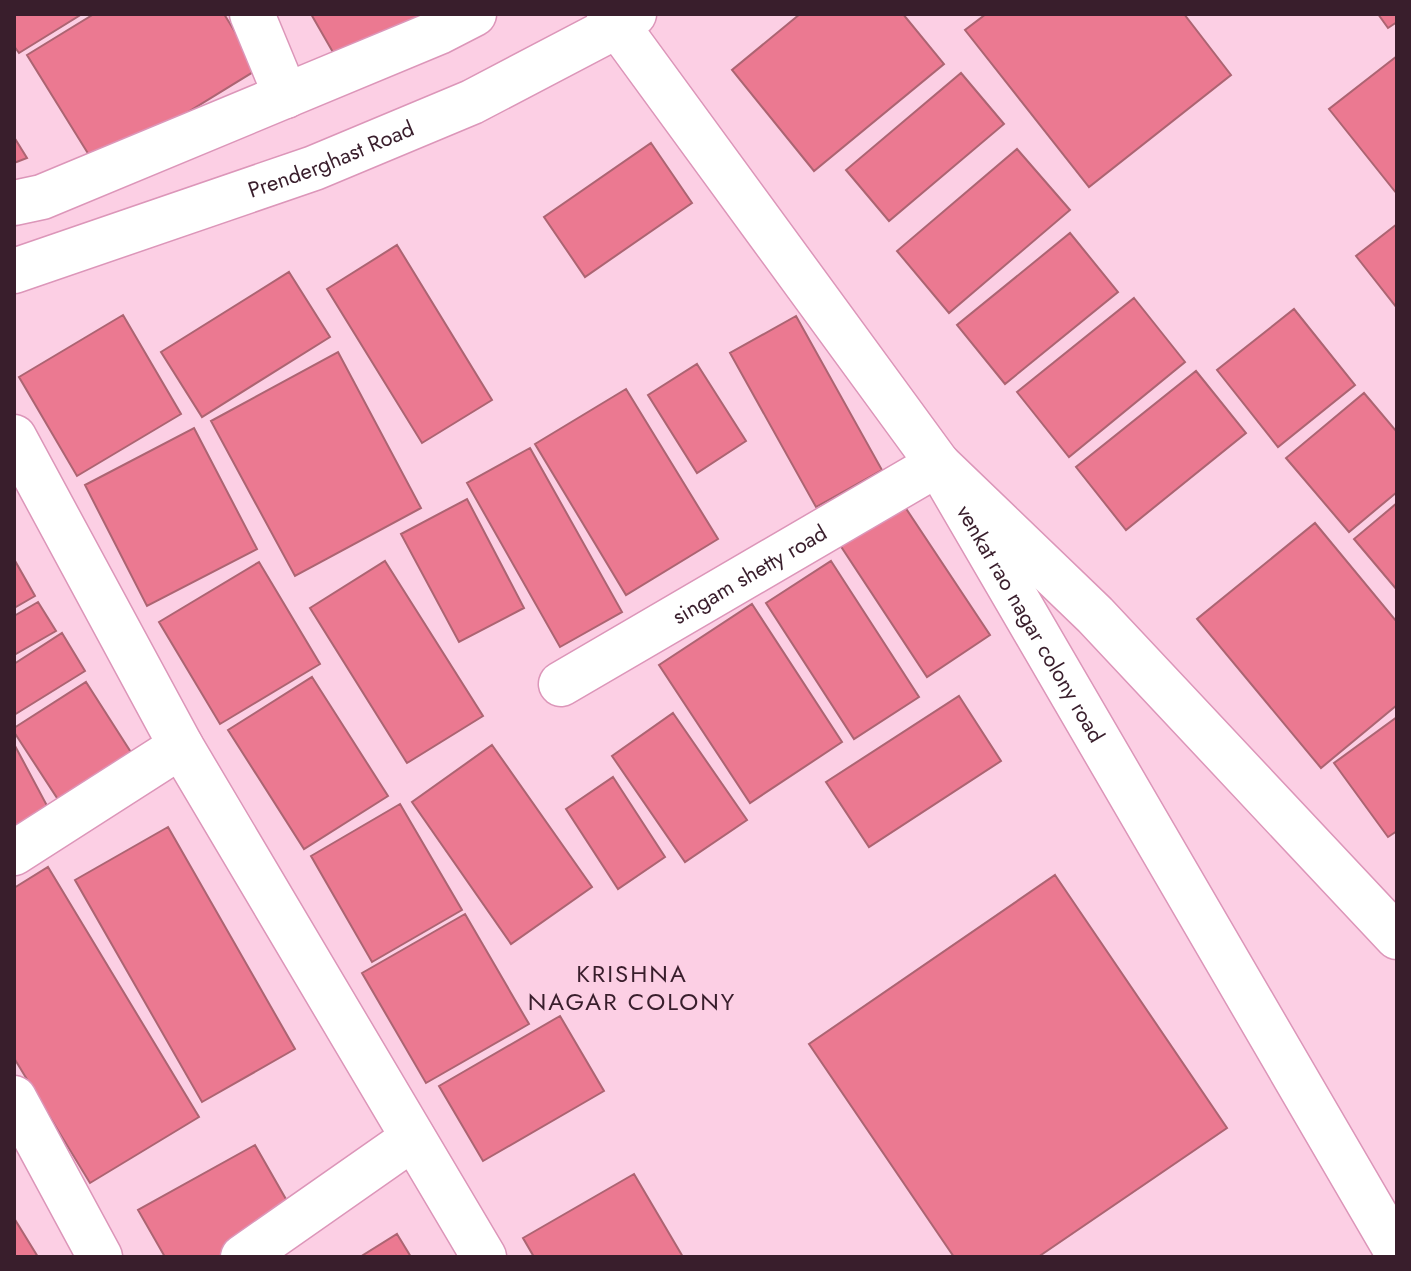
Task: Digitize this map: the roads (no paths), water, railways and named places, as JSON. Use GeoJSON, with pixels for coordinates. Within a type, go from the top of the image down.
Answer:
{"type":"FeatureCollection","features":[{"type":"Feature","properties":{"kind":"street"},"geometry":{"type":"LineString","coordinates":[[252,14],[286,96]]}},
{"type":"Feature","properties":{"kind":"street"},"geometry":{"type":"LineString","coordinates":[[14,203],[42,197],[439,32],[474,14]]}},
{"type":"Feature","properties":{"kind":"street","name":"Prenderghast Road"},"geometry":{"type":"LineString","coordinates":[[14,271],[314,168],[472,102],[620,18]]}},
{"type":"Feature","properties":{"kind":"street","name":"venkat rao nagar colony road"},"geometry":{"type":"LineString","coordinates":[[620,18],[938,464],[1397,1252]]}},
{"type":"Feature","properties":{"kind":"street"},"geometry":{"type":"LineString","coordinates":[[14,437],[181,746],[484,1257]]}},
{"type":"Feature","properties":{"kind":"street"},"geometry":{"type":"LineString","coordinates":[[938,464],[1095,615],[1397,937]]}},
{"type":"Feature","properties":{"kind":"street","name":"singam shetty road"},"geometry":{"type":"LineString","coordinates":[[561,684],[938,464]]}},
{"type":"Feature","properties":{"kind":"street"},"geometry":{"type":"LineString","coordinates":[[14,853],[181,746]]}},
{"type":"Feature","properties":{"kind":"street"},"geometry":{"type":"LineString","coordinates":[[14,1098],[100,1257]]}},
{"type":"Feature","properties":{"kind":"street"},"geometry":{"type":"LineString","coordinates":[[243,1257],[413,1138]]}},
{"type":"Feature","properties":{"kind":"district","name":"KRISHNA NAGAR COLONY"},"geometry":{"type":"Point","coordinates":[632,987]}}]}
